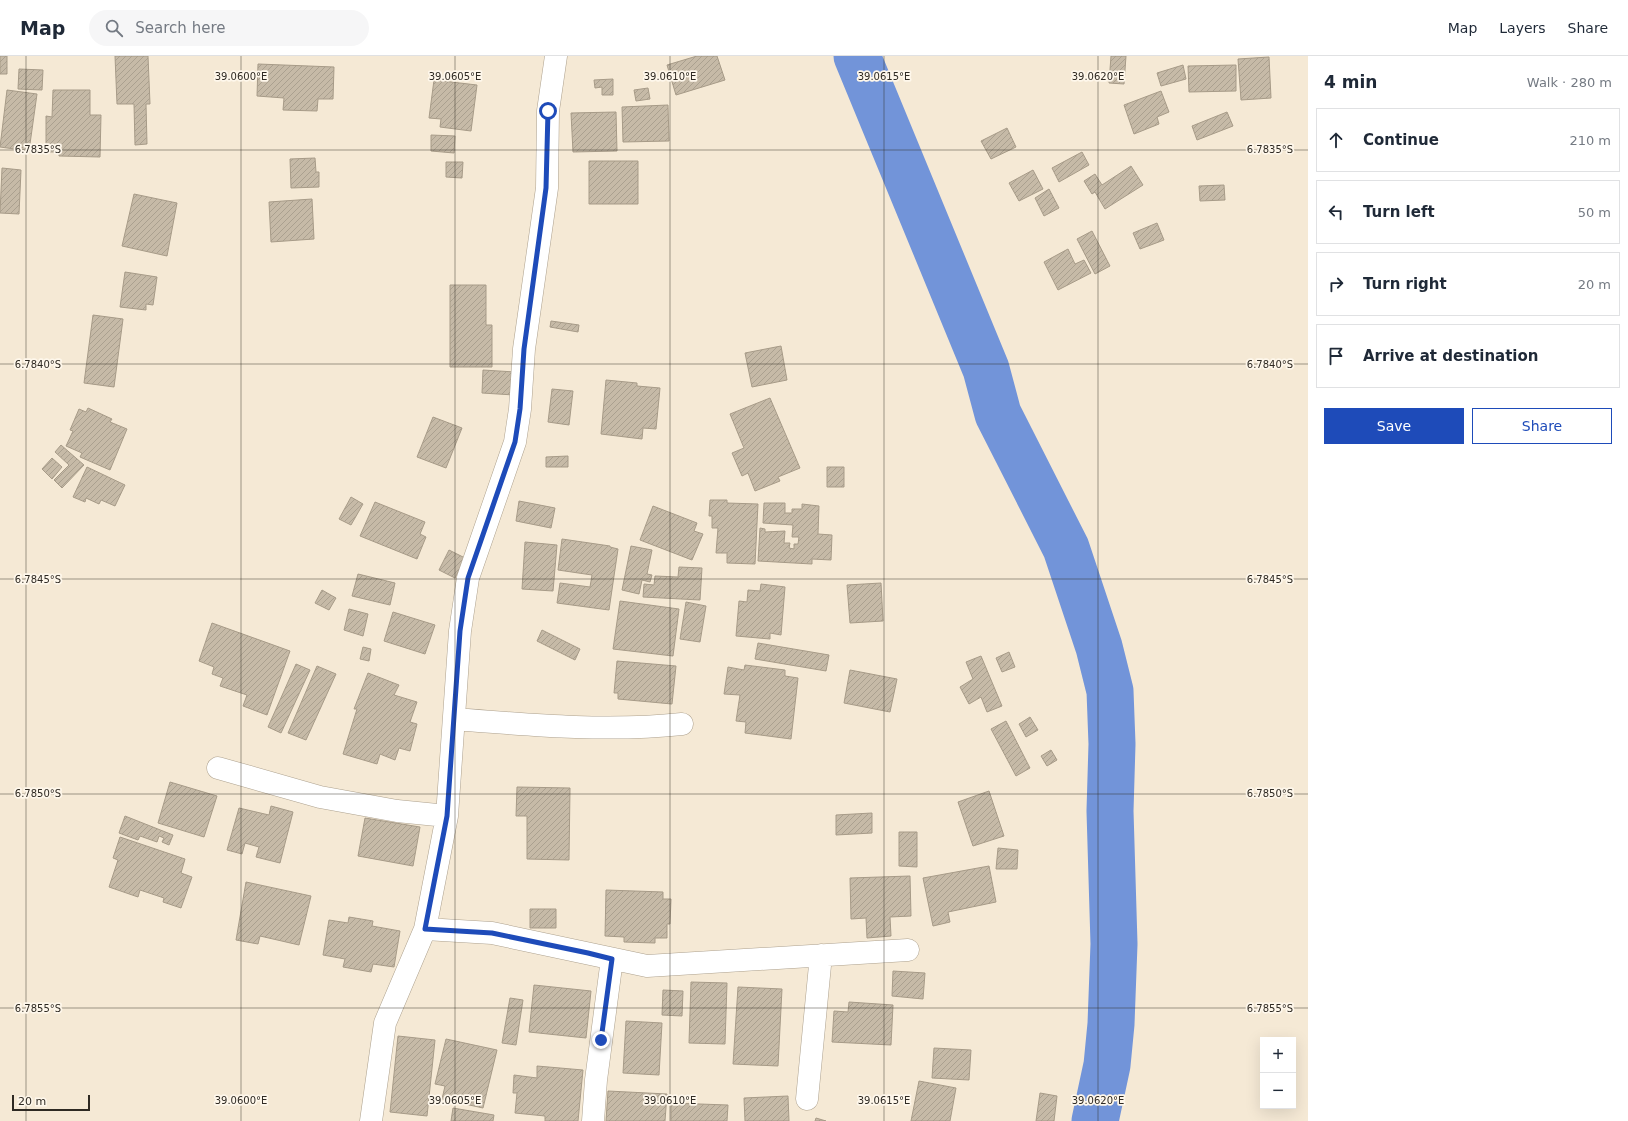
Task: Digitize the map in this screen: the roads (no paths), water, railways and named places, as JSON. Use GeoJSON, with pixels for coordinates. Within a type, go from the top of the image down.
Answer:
{"type":"FeatureCollection","features":[{"type":"Feature","properties":{"kind":"street"},"geometry":{"type":"LineString","coordinates":[[371,1121],[385,1024],[425,929],[447,816],[460,631],[468,578],[515,442],[520,409],[524,349],[546,188],[548,111],[556,56]]}},
{"type":"Feature","properties":{"kind":"street"},"geometry":{"type":"LineString","coordinates":[[454,719],[519,724],[595,727],[645,728],[682,724]]}},
{"type":"Feature","properties":{"kind":"street"},"geometry":{"type":"LineString","coordinates":[[218,768],[320,797],[397,811],[447,816]]}},
{"type":"Feature","properties":{"kind":"street"},"geometry":{"type":"LineString","coordinates":[[425,929],[492,933],[647,966],[908,950]]}},
{"type":"Feature","properties":{"kind":"street"},"geometry":{"type":"LineString","coordinates":[[807,1099],[821,955]]}},
{"type":"Feature","properties":{"kind":"street"},"geometry":{"type":"LineString","coordinates":[[593,1121],[596,1080],[612,959]]}},
{"type":"Feature","properties":{"kind":"waterway"},"geometry":{"type":"LineString","coordinates":[[857,56],[986,369],[998,414],[1066,548],[1099,647],[1110,691],[1112,744],[1110,811],[1114,944],[1111,1024],[1107,1065],[1095,1121]]}}]}
